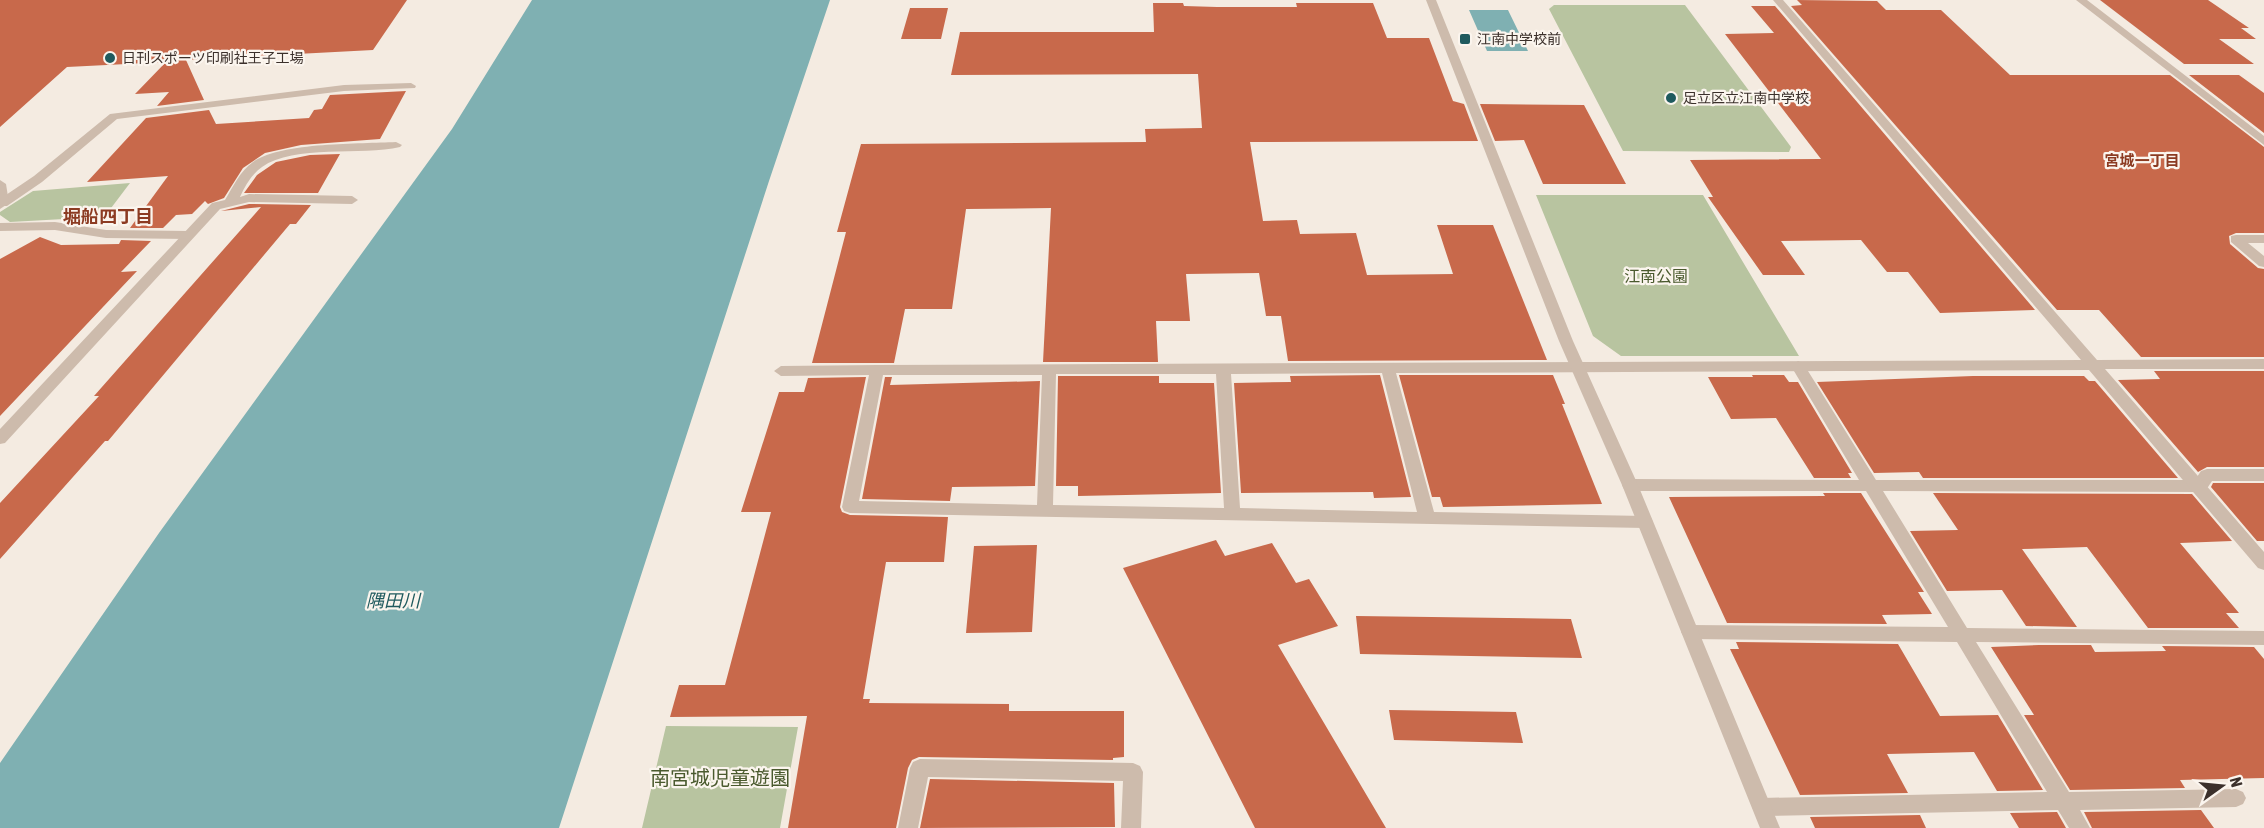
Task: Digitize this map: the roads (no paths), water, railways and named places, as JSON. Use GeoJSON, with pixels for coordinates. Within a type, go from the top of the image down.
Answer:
{"type":"FeatureCollection","features":[{"type":"Feature","properties":{"kind":"street"},"geometry":{"type":"LineString","coordinates":[[1431,0],[1577,365],[1630,485],[1770,828]]}},
{"type":"Feature","properties":{"kind":"street"},"geometry":{"type":"LineString","coordinates":[[1778,0],[2200,486],[2264,563]]}},
{"type":"Feature","properties":{"kind":"street"},"geometry":{"type":"LineString","coordinates":[[2081,0],[2264,142]]}},
{"type":"Feature","properties":{"kind":"street"},"geometry":{"type":"LineString","coordinates":[[1,204],[38,179],[114,116],[344,88],[411,86]]}},
{"type":"Feature","properties":{"kind":"street"},"geometry":{"type":"LineString","coordinates":[[231,201],[243,177],[260,162],[293,154],[396,145]]}},
{"type":"Feature","properties":{"kind":"street"},"geometry":{"type":"LineString","coordinates":[[0,184],[1,204]]}},
{"type":"Feature","properties":{"kind":"street"},"geometry":{"type":"LineString","coordinates":[[0,439],[216,206],[249,198],[352,200]]}},
{"type":"Feature","properties":{"kind":"street"},"geometry":{"type":"LineString","coordinates":[[0,227],[55,226],[106,234],[188,235]]}},
{"type":"Feature","properties":{"kind":"street"},"geometry":{"type":"LineString","coordinates":[[2264,239],[2236,239],[2264,263]]}},
{"type":"Feature","properties":{"kind":"street"},"geometry":{"type":"LineString","coordinates":[[781,370],[2264,364]]}},
{"type":"Feature","properties":{"kind":"street"},"geometry":{"type":"LineString","coordinates":[[1798,366],[1965,635],[2080,828]]}},
{"type":"Feature","properties":{"kind":"street"},"geometry":{"type":"LineString","coordinates":[[1388,368],[1427,518]]}},
{"type":"Feature","properties":{"kind":"street"},"geometry":{"type":"LineString","coordinates":[[1045,511],[1049,369]]}},
{"type":"Feature","properties":{"kind":"street"},"geometry":{"type":"LineString","coordinates":[[1223,369],[1232,514]]}},
{"type":"Feature","properties":{"kind":"street"},"geometry":{"type":"LineString","coordinates":[[877,370],[850,507],[1645,522]]}},
{"type":"Feature","properties":{"kind":"street"},"geometry":{"type":"LineString","coordinates":[[2200,486],[2207,475],[2264,475]]}},
{"type":"Feature","properties":{"kind":"street"},"geometry":{"type":"LineString","coordinates":[[1630,485],[2200,486]]}},
{"type":"Feature","properties":{"kind":"street"},"geometry":{"type":"LineString","coordinates":[[1690,632],[2264,638]]}},
{"type":"Feature","properties":{"kind":"street"},"geometry":{"type":"LineString","coordinates":[[908,828],[920,768],[1132,772],[1131,828]]}},
{"type":"Feature","properties":{"kind":"street"},"geometry":{"type":"LineString","coordinates":[[1762,807],[2236,798]]}},
{"type":"Feature","properties":{"kind":"water","name":"隅田川"},"geometry":{"type":"Polygon","coordinates":[[[532,0],[830,0],[559,828],[0,828],[0,763],[159,533],[452,129],[532,0]]]}},
{"type":"Feature","properties":{"kind":"water"},"geometry":{"type":"Polygon","coordinates":[[[1469,10],[1508,10],[1528,51],[1487,51],[1469,10]]]}},
{"type":"Feature","properties":{"kind":"place","name":"江南中学校前"},"geometry":{"type":"Point","coordinates":[1465,39]}},
{"type":"Feature","properties":{"kind":"place","name":"日刊スポーツ印刷社王子工場"},"geometry":{"type":"Point","coordinates":[110,58]}},
{"type":"Feature","properties":{"kind":"place","name":"足立区立江南中学校"},"geometry":{"type":"Point","coordinates":[1671,98]}},
{"type":"Feature","properties":{"kind":"district","name":"宮城一丁目"},"geometry":{"type":"Point","coordinates":[2142,160]}},
{"type":"Feature","properties":{"kind":"district","name":"堀船四丁目"},"geometry":{"type":"Point","coordinates":[108,216]}},
{"type":"Feature","properties":{"kind":"park label","name":"江南公園"},"geometry":{"type":"Point","coordinates":[1656,276]}},
{"type":"Feature","properties":{"kind":"park label","name":"南宮城児童遊園"},"geometry":{"type":"Point","coordinates":[720,777]}}]}
